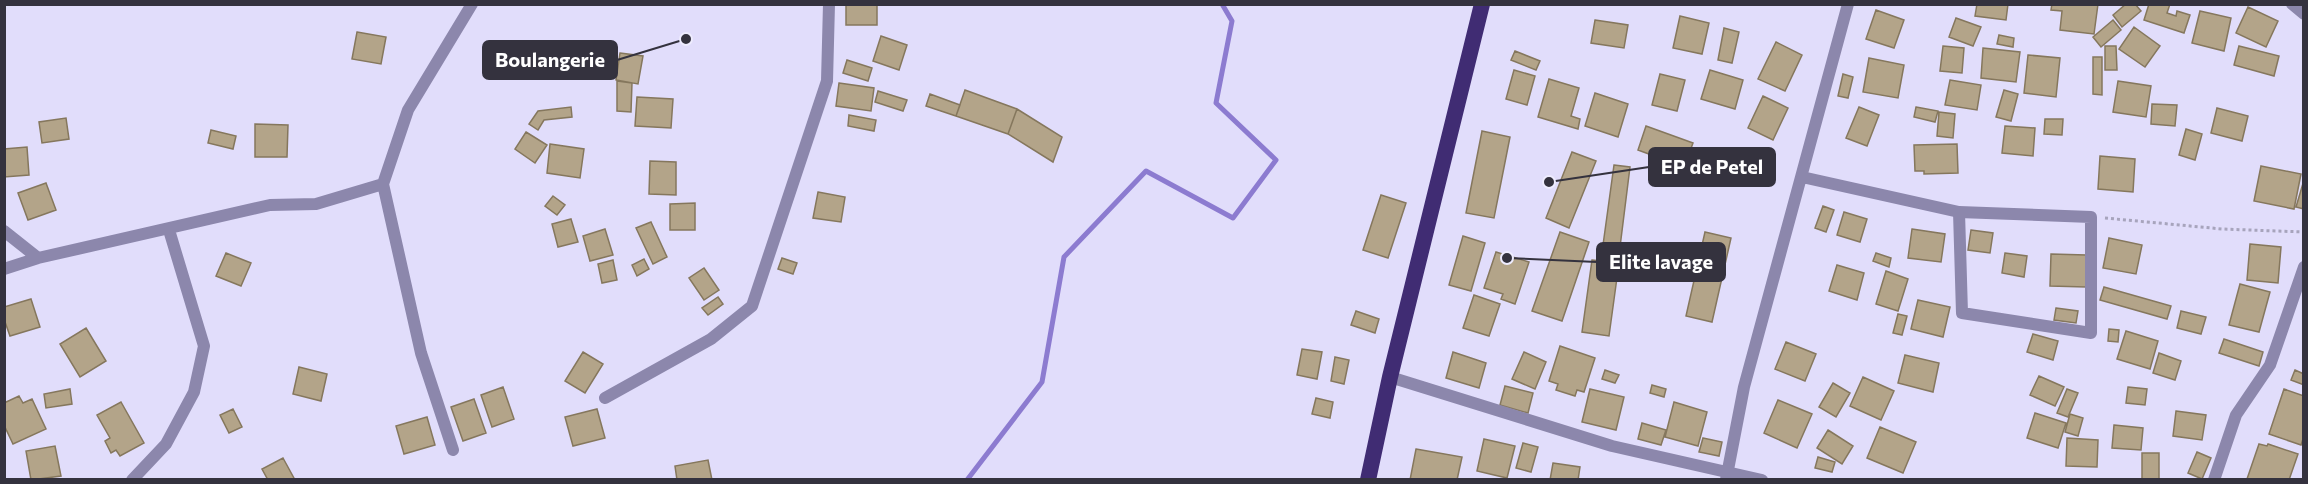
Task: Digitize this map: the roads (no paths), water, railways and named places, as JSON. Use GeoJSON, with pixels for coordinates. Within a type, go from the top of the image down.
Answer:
{"type":"FeatureCollection","features":[{"type":"Feature","properties":{"kind":"highway"},"geometry":{"type":"LineString","coordinates":[[1368,480],[1390,377],[1482,4]]}},
{"type":"Feature","properties":{"kind":"street"},"geometry":{"type":"LineString","coordinates":[[453,450],[421,353],[382,184],[408,110],[472,4]]}},
{"type":"Feature","properties":{"kind":"street"},"geometry":{"type":"LineString","coordinates":[[605,398],[711,339],[753,306],[827,81],[829,4]]}},
{"type":"Feature","properties":{"kind":"street"},"geometry":{"type":"LineString","coordinates":[[1727,476],[1744,387],[1848,4]]}},
{"type":"Feature","properties":{"kind":"street"},"geometry":{"type":"LineString","coordinates":[[2292,4],[2304,14]]}},
{"type":"Feature","properties":{"kind":"street"},"geometry":{"type":"LineString","coordinates":[[1802,177],[1959,212],[2091,217],[2091,333],[1962,314],[1959,212]]}},
{"type":"Feature","properties":{"kind":"street"},"geometry":{"type":"LineString","coordinates":[[4,269],[38,258],[169,230],[270,205],[316,204],[382,184]]}},
{"type":"Feature","properties":{"kind":"street"},"geometry":{"type":"LineString","coordinates":[[132,480],[166,444],[194,392],[204,346],[169,230]]}},
{"type":"Feature","properties":{"kind":"street"},"geometry":{"type":"LineString","coordinates":[[4,231],[38,258]]}},
{"type":"Feature","properties":{"kind":"street"},"geometry":{"type":"LineString","coordinates":[[2214,480],[2236,415],[2270,364],[2304,267]]}},
{"type":"Feature","properties":{"kind":"street"},"geometry":{"type":"LineString","coordinates":[[1390,377],[1612,446],[1727,476],[1762,480]]}},
{"type":"Feature","properties":{"kind":"waterway"},"geometry":{"type":"LineString","coordinates":[[967,480],[1042,382],[1064,257],[1146,171],[1233,218],[1276,160],[1216,103],[1232,21],[1222,4]]}},
{"type":"Feature","properties":{"kind":"place","name":"Boulangerie"},"geometry":{"type":"Point","coordinates":[686,39]}},
{"type":"Feature","properties":{"kind":"place","name":"EP de Petel"},"geometry":{"type":"Point","coordinates":[1549,182]}},
{"type":"Feature","properties":{"kind":"place","name":"Elite lavage"},"geometry":{"type":"Point","coordinates":[1507,258]}}]}
